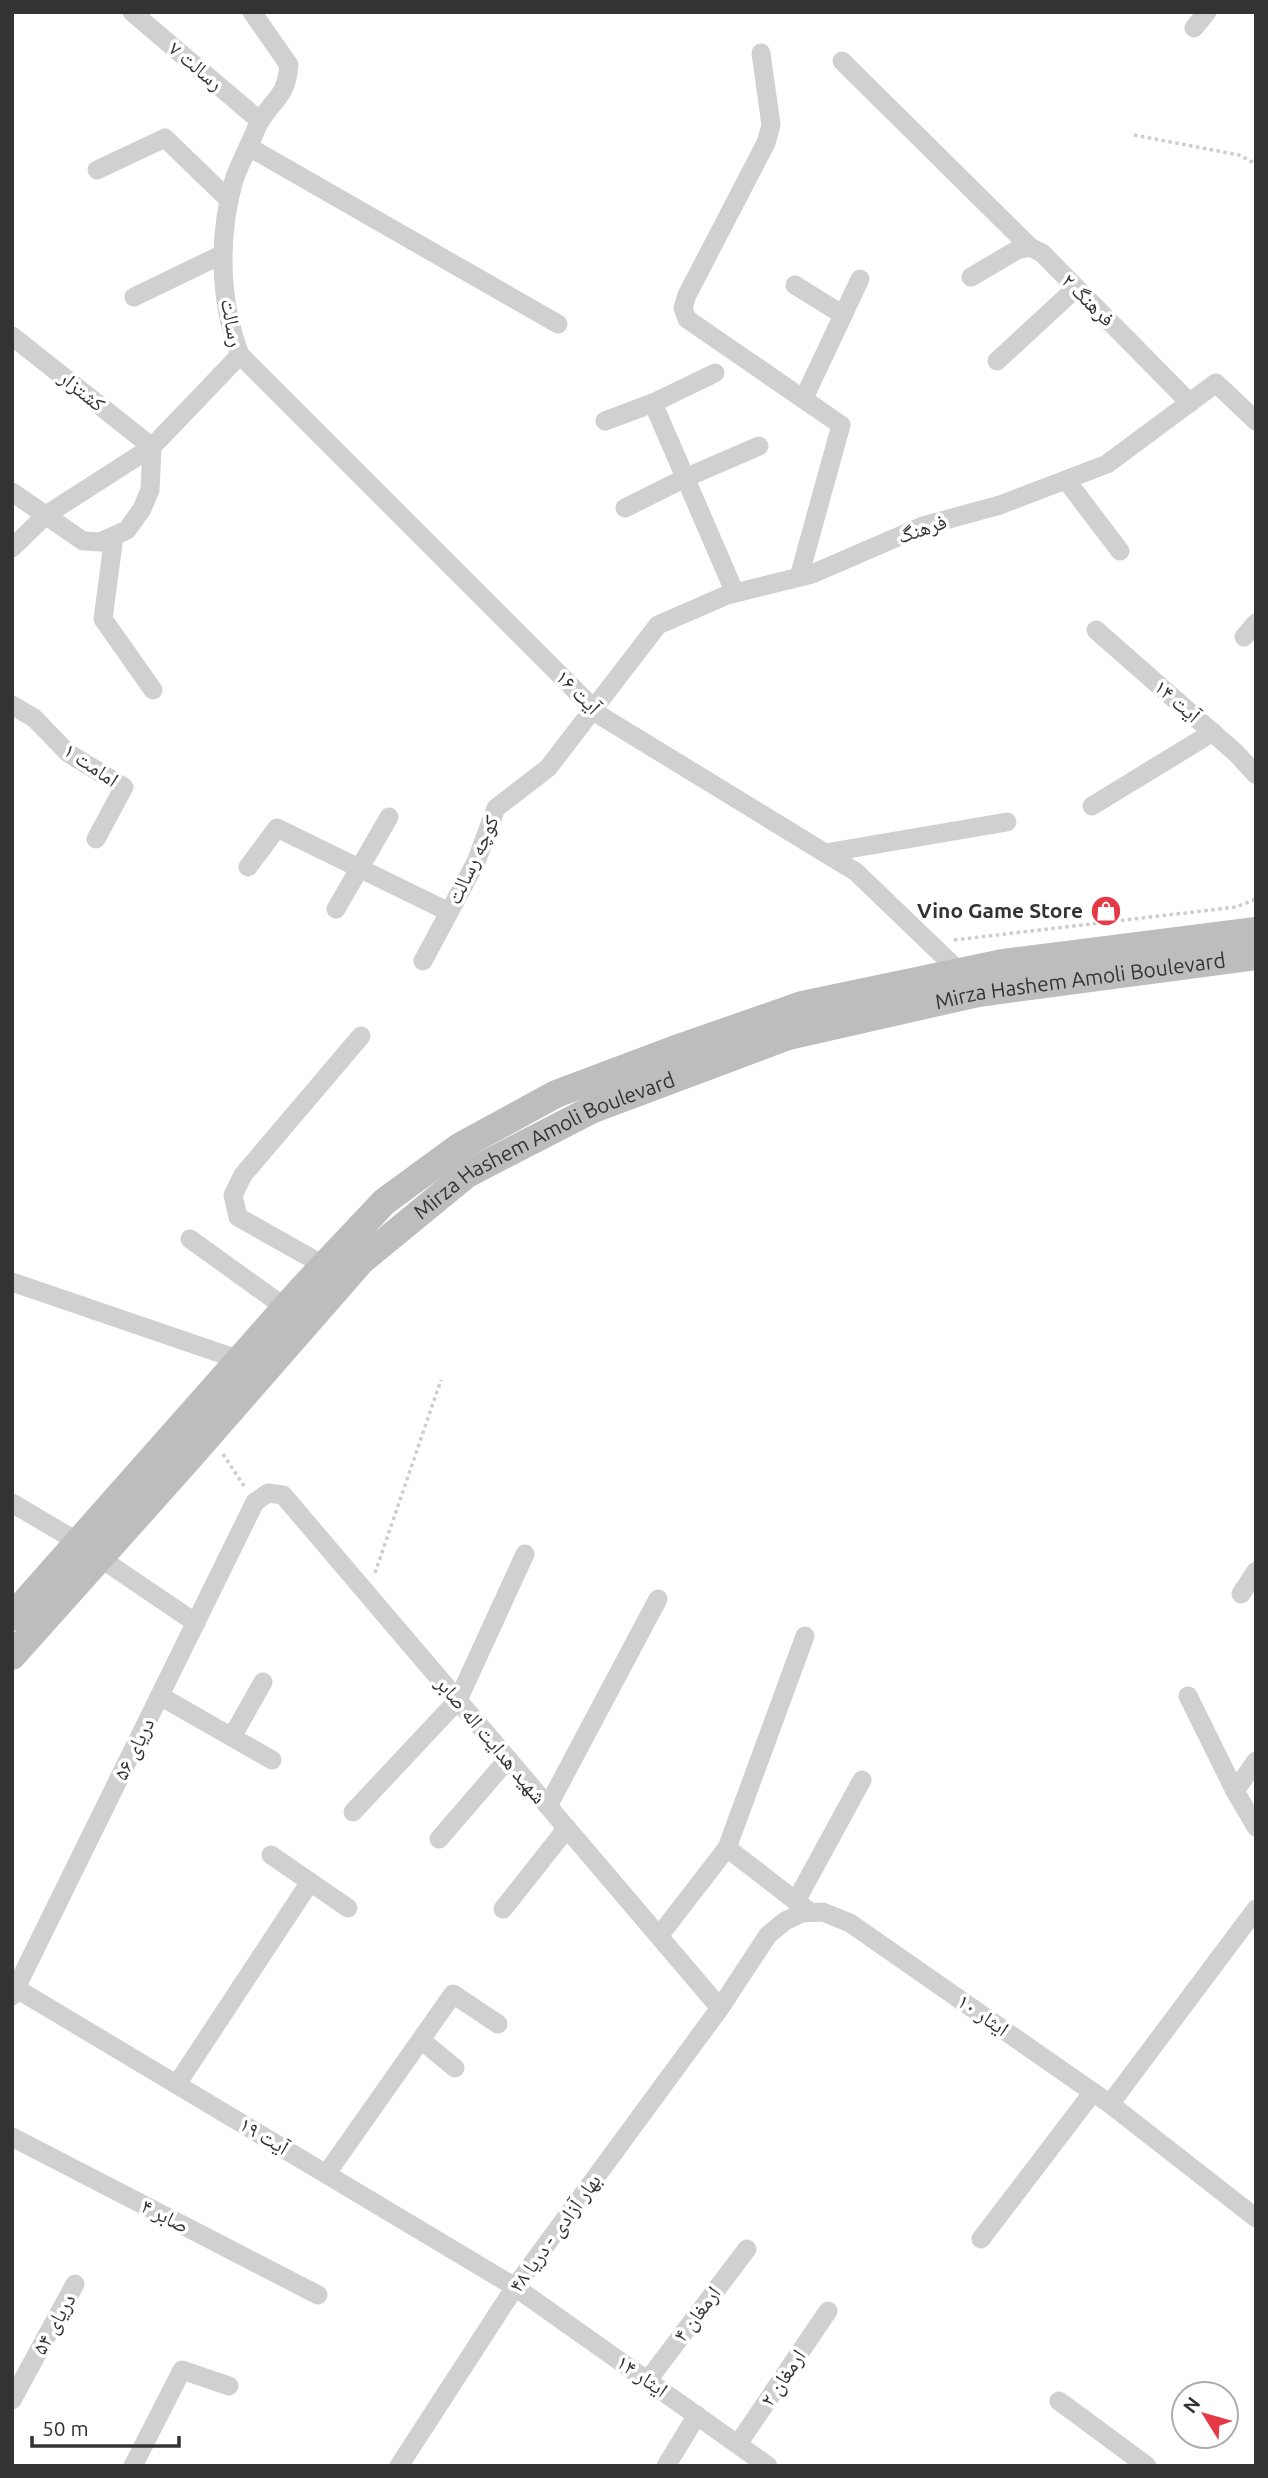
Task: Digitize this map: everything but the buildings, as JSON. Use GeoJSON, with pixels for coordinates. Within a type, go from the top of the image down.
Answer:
{"type":"FeatureCollection","features":[{"type":"Feature","properties":{"kind":"main road","name":"Mirza Hashem Amoli Boulevard"},"geometry":{"type":"LineString","coordinates":[[12,1616],[89,1550],[200,1432],[225,1397],[361,1261],[467,1174],[592,1110],[788,1036],[1256,931]]}},
{"type":"Feature","properties":{"kind":"main road","name":"Mirza Hashem Amoli Boulevard"},"geometry":{"type":"LineString","coordinates":[[225,1397],[240,1360],[384,1202],[459,1147],[556,1094],[802,1005],[1003,963],[1256,956]]}},
{"type":"Feature","properties":{"kind":"main road","name":"Mirza Hashem Amoli Boulevard"},"geometry":{"type":"LineString","coordinates":[[12,1656],[89,1550]]}},
{"type":"Feature","properties":{"kind":"street","name":"رسالت ۷"},"geometry":{"type":"LineString","coordinates":[[132,12],[260,121]]}},
{"type":"Feature","properties":{"kind":"street","name":"رسالت"},"geometry":{"type":"LineString","coordinates":[[12,548],[46,514],[152,447],[240,355],[233,337],[221,256],[229,200],[235,178],[260,121],[283,94],[289,65],[252,12]]}},
{"type":"Feature","properties":{"kind":"street"},"geometry":{"type":"LineString","coordinates":[[761,53],[771,125],[766,144],[687,295],[683,308],[687,319],[841,425],[799,577]]}},
{"type":"Feature","properties":{"kind":"street","name":"فرهنگ ۲"},"geometry":{"type":"LineString","coordinates":[[842,61],[1030,247],[1042,253],[1190,403]]}},
{"type":"Feature","properties":{"kind":"street"},"geometry":{"type":"LineString","coordinates":[[97,170],[165,138],[229,200]]}},
{"type":"Feature","properties":{"kind":"street"},"geometry":{"type":"LineString","coordinates":[[249,147],[558,324]]}},
{"type":"Feature","properties":{"kind":"street"},"geometry":{"type":"LineString","coordinates":[[971,277],[1017,250],[1030,247]]}},
{"type":"Feature","properties":{"kind":"street"},"geometry":{"type":"LineString","coordinates":[[134,297],[221,256]]}},
{"type":"Feature","properties":{"kind":"street"},"geometry":{"type":"LineString","coordinates":[[804,398],[860,279]]}},
{"type":"Feature","properties":{"kind":"street"},"geometry":{"type":"LineString","coordinates":[[795,285],[843,315]]}},
{"type":"Feature","properties":{"kind":"street"},"geometry":{"type":"LineString","coordinates":[[997,361],[1076,288]]}},
{"type":"Feature","properties":{"kind":"street","name":"کشتزار"},"geometry":{"type":"LineString","coordinates":[[12,336],[152,447]]}},
{"type":"Feature","properties":{"kind":"street","name":"آیت ۱۶"},"geometry":{"type":"LineString","coordinates":[[240,355],[601,716],[856,872],[960,972]]}},
{"type":"Feature","properties":{"kind":"street"},"geometry":{"type":"LineString","coordinates":[[605,421],[653,403],[715,373]]}},
{"type":"Feature","properties":{"kind":"street","name":"فرهنگ"},"geometry":{"type":"LineString","coordinates":[[594,709],[658,625],[735,593],[812,573],[923,526],[1000,505],[1107,464],[1216,383],[1256,421]]}},
{"type":"Feature","properties":{"kind":"street"},"geometry":{"type":"LineString","coordinates":[[653,403],[735,593]]}},
{"type":"Feature","properties":{"kind":"street"},"geometry":{"type":"LineString","coordinates":[[625,509],[685,478],[759,446]]}},
{"type":"Feature","properties":{"kind":"street"},"geometry":{"type":"LineString","coordinates":[[12,492],[83,541],[100,542],[127,530],[142,509],[150,490],[152,447]]}},
{"type":"Feature","properties":{"kind":"street"},"geometry":{"type":"LineString","coordinates":[[1066,480],[1120,551]]}},
{"type":"Feature","properties":{"kind":"street"},"geometry":{"type":"LineString","coordinates":[[114,536],[103,619],[153,690]]}},
{"type":"Feature","properties":{"kind":"street","name":"آيت ۱۴"},"geometry":{"type":"LineString","coordinates":[[1096,631],[1213,732],[1256,775]]}},
{"type":"Feature","properties":{"kind":"street","name":"امامت ۱"},"geometry":{"type":"LineString","coordinates":[[12,705],[34,718],[68,753],[124,787],[96,839]]}},
{"type":"Feature","properties":{"kind":"street","name":"کوچه رسالت"},"geometry":{"type":"LineString","coordinates":[[423,961],[476,862],[496,808],[548,768],[594,709]]}},
{"type":"Feature","properties":{"kind":"street"},"geometry":{"type":"LineString","coordinates":[[1092,806],[1213,732]]}},
{"type":"Feature","properties":{"kind":"street"},"geometry":{"type":"LineString","coordinates":[[336,909],[390,817]]}},
{"type":"Feature","properties":{"kind":"street"},"geometry":{"type":"LineString","coordinates":[[825,853],[1007,822]]}},
{"type":"Feature","properties":{"kind":"street"},"geometry":{"type":"LineString","coordinates":[[248,867],[277,828],[449,912]]}},
{"type":"Feature","properties":{"kind":"street"},"geometry":{"type":"LineString","coordinates":[[325,1266],[238,1217],[233,1195],[243,1175],[361,1036]]}},
{"type":"Feature","properties":{"kind":"street"},"geometry":{"type":"LineString","coordinates":[[190,1239],[286,1308]]}},
{"type":"Feature","properties":{"kind":"street"},"geometry":{"type":"LineString","coordinates":[[12,1282],[240,1360]]}},
{"type":"Feature","properties":{"kind":"street","name":"شهید هدایت اله صابر"},"geometry":{"type":"LineString","coordinates":[[255,1502],[268,1493],[283,1494],[720,2008]]}},
{"type":"Feature","properties":{"kind":"street","name":"دریای ۵۶"},"geometry":{"type":"LineString","coordinates":[[13,1990],[255,1502]]}},
{"type":"Feature","properties":{"kind":"street"},"geometry":{"type":"LineString","coordinates":[[12,1503],[89,1550],[196,1623]]}},
{"type":"Feature","properties":{"kind":"street"},"geometry":{"type":"LineString","coordinates":[[354,1812],[458,1700],[526,1554]]}},
{"type":"Feature","properties":{"kind":"street"},"geometry":{"type":"LineString","coordinates":[[1241,1594],[1256,1571]]}},
{"type":"Feature","properties":{"kind":"street"},"geometry":{"type":"LineString","coordinates":[[548,1806],[658,1599]]}},
{"type":"Feature","properties":{"kind":"street"},"geometry":{"type":"LineString","coordinates":[[659,1936],[727,1848],[805,1636]]}},
{"type":"Feature","properties":{"kind":"street"},"geometry":{"type":"LineString","coordinates":[[232,1737],[262,1682]]}},
{"type":"Feature","properties":{"kind":"street"},"geometry":{"type":"LineString","coordinates":[[160,1696],[272,1760]]}},
{"type":"Feature","properties":{"kind":"street"},"geometry":{"type":"LineString","coordinates":[[1188,1696],[1256,1827]]}},
{"type":"Feature","properties":{"kind":"street"},"geometry":{"type":"LineString","coordinates":[[439,1839],[508,1759]]}},
{"type":"Feature","properties":{"kind":"street"},"geometry":{"type":"LineString","coordinates":[[1235,1791],[1256,1760]]}},
{"type":"Feature","properties":{"kind":"street"},"geometry":{"type":"LineString","coordinates":[[720,2008],[768,1936],[803,1906],[862,1780]]}},
{"type":"Feature","properties":{"kind":"street"},"geometry":{"type":"LineString","coordinates":[[503,1909],[567,1828]]}},
{"type":"Feature","properties":{"kind":"street"},"geometry":{"type":"LineString","coordinates":[[727,1848],[803,1906]]}},
{"type":"Feature","properties":{"kind":"street"},"geometry":{"type":"LineString","coordinates":[[271,1855],[348,1908]]}},
{"type":"Feature","properties":{"kind":"street"},"geometry":{"type":"LineString","coordinates":[[177,2084],[310,1882]]}},
{"type":"Feature","properties":{"kind":"street","name":"ایثار ۱۰"},"geometry":{"type":"LineString","coordinates":[[803,1906],[835,1915],[850,1923],[1110,2104],[1256,2218]]}},
{"type":"Feature","properties":{"kind":"street"},"geometry":{"type":"LineString","coordinates":[[1110,2104],[1256,1909]]}},
{"type":"Feature","properties":{"kind":"street","name":"آیت ۱۹"},"geometry":{"type":"LineString","coordinates":[[13,1990],[177,2084],[514,2287]]}},
{"type":"Feature","properties":{"kind":"street"},"geometry":{"type":"LineString","coordinates":[[327,2174],[453,1994],[498,2024]]}},
{"type":"Feature","properties":{"kind":"street","name":"بهار آزادی - دریا ۴۸"},"geometry":{"type":"LineString","coordinates":[[399,2466],[514,2287],[720,2008]]}},
{"type":"Feature","properties":{"kind":"street"},"geometry":{"type":"LineString","coordinates":[[421,2040],[454,2068]]}},
{"type":"Feature","properties":{"kind":"street"},"geometry":{"type":"LineString","coordinates":[[981,2239],[1093,2092]]}},
{"type":"Feature","properties":{"kind":"street","name":"صابر ۴"},"geometry":{"type":"LineString","coordinates":[[12,2137],[318,2295]]}},
{"type":"Feature","properties":{"kind":"street","name":"ارمغان ۴"},"geometry":{"type":"LineString","coordinates":[[648,2380],[747,2249]]}},
{"type":"Feature","properties":{"kind":"street","name":"دریای ۵۴"},"geometry":{"type":"LineString","coordinates":[[12,2400],[75,2284]]}},
{"type":"Feature","properties":{"kind":"street","name":"ایثار ۱۴"},"geometry":{"type":"LineString","coordinates":[[514,2287],[768,2466]]}},
{"type":"Feature","properties":{"kind":"street","name":"ارمغان ۲"},"geometry":{"type":"LineString","coordinates":[[738,2444],[828,2311]]}},
{"type":"Feature","properties":{"kind":"street"},"geometry":{"type":"LineString","coordinates":[[134,2466],[182,2370],[229,2386]]}},
{"type":"Feature","properties":{"kind":"street"},"geometry":{"type":"LineString","coordinates":[[1059,2401],[1147,2466]]}},
{"type":"Feature","properties":{"kind":"street"},"geometry":{"type":"LineString","coordinates":[[666,2466],[697,2415]]}},
{"type":"Feature","properties":{"kind":"path"},"geometry":{"type":"LineString","coordinates":[[1134,135],[1239,155],[1256,164]]}},
{"type":"Feature","properties":{"kind":"path"},"geometry":{"type":"LineString","coordinates":[[930,943],[1236,907],[1256,899]]}},
{"type":"Feature","properties":{"kind":"path"},"geometry":{"type":"LineString","coordinates":[[368,1595],[441,1380]]}},
{"type":"Feature","properties":{"kind":"path"},"geometry":{"type":"LineString","coordinates":[[200,1432],[255,1502]]}},
{"type":"Feature","properties":{"kind":"place","name":"Vino Game Store"},"geometry":{"type":"Point","coordinates":[1106,911]}}]}
